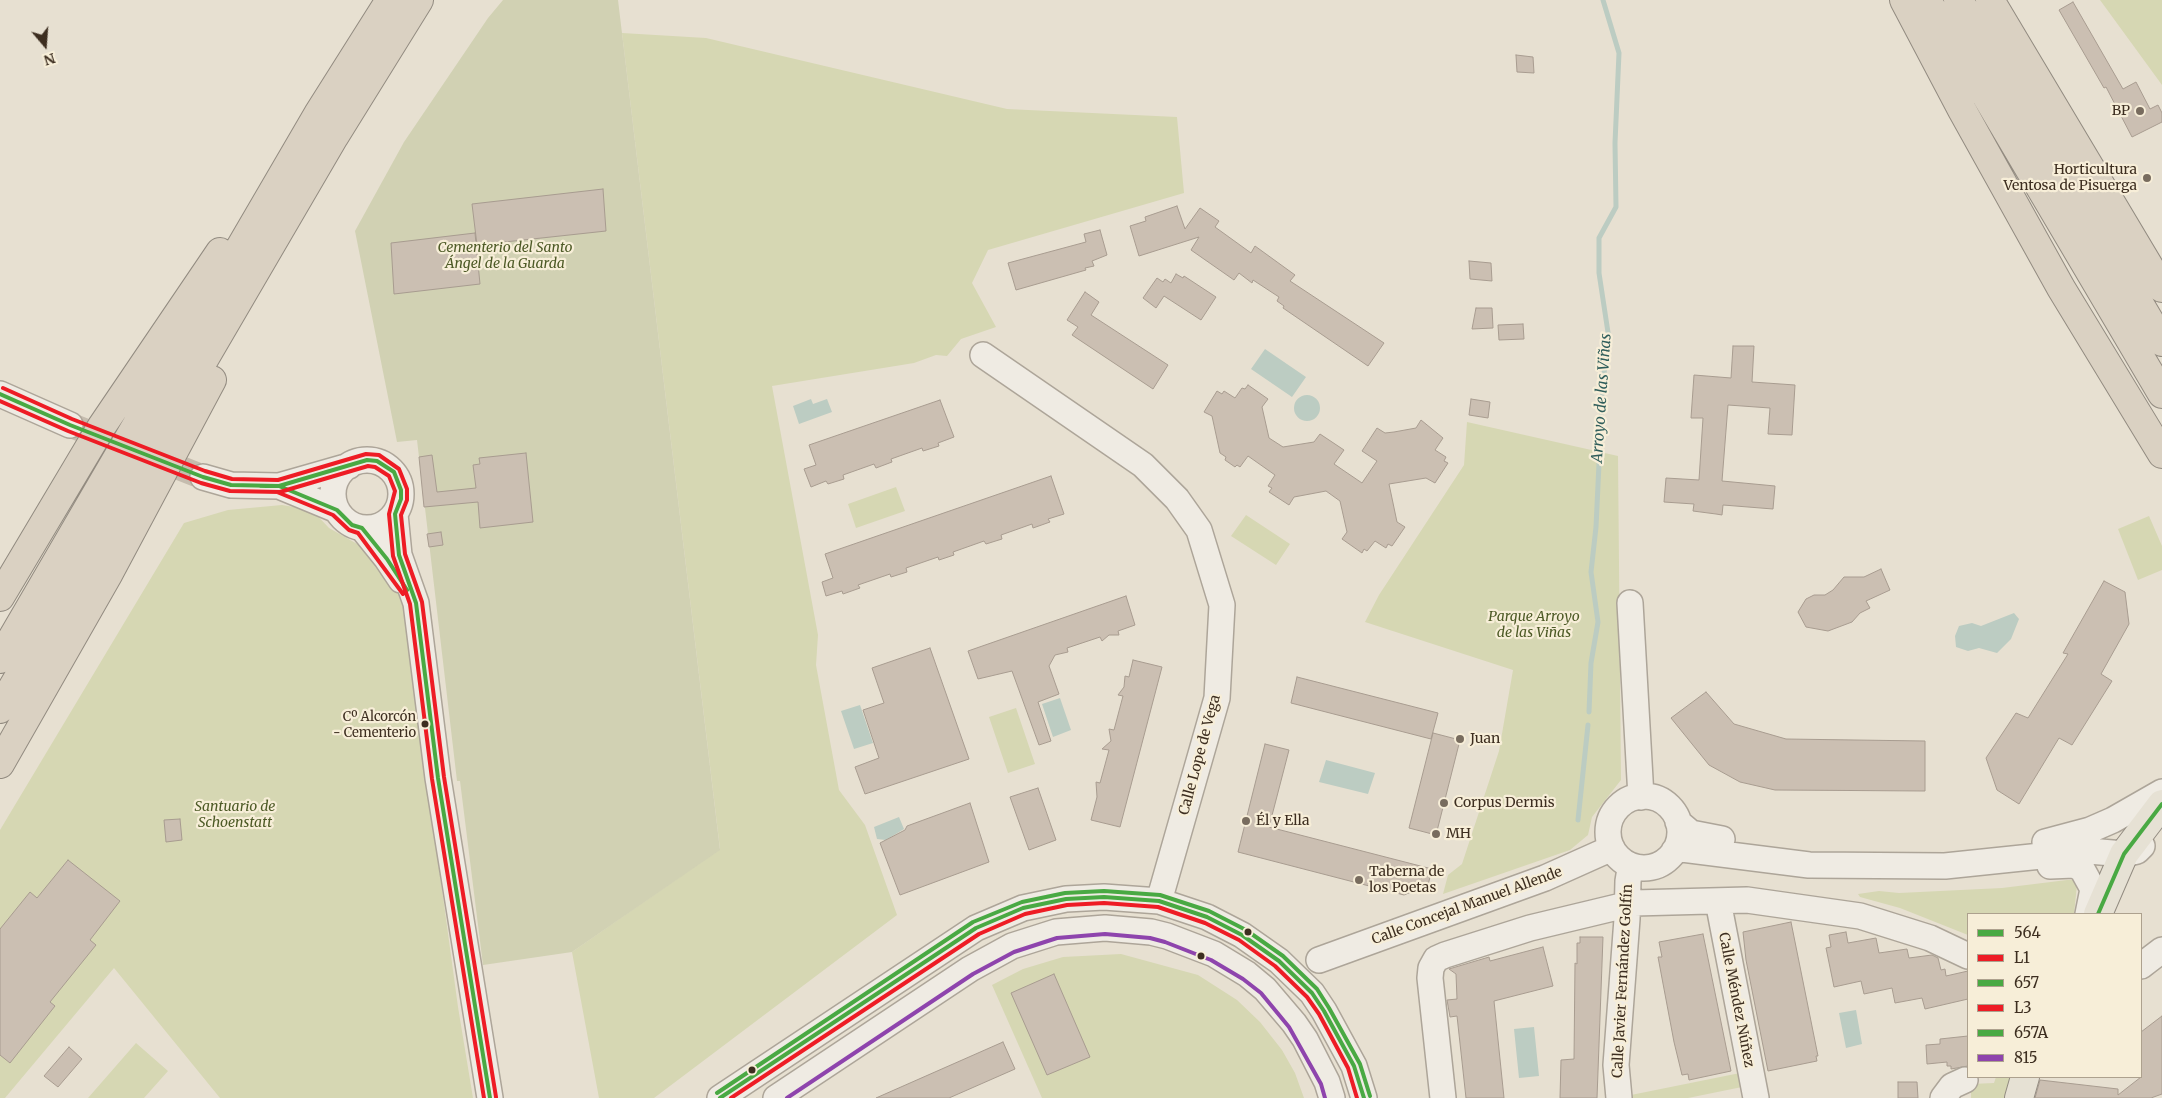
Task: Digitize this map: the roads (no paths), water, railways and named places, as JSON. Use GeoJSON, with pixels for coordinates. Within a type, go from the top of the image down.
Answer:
{"type":"FeatureCollection","features":[{"type":"Feature","properties":{"kind":"highway"},"geometry":{"type":"LineString","coordinates":[[0,659],[318,114],[390,0]]}},
{"type":"Feature","properties":{"kind":"highway"},"geometry":{"type":"LineString","coordinates":[[0,709],[302,191],[420,0]]}},
{"type":"Feature","properties":{"kind":"highway"},"geometry":{"type":"LineString","coordinates":[[1904,0],[2061,288],[2162,454]]}},
{"type":"Feature","properties":{"kind":"highway"},"geometry":{"type":"LineString","coordinates":[[1926,0],[1952,38],[2162,394]]}},
{"type":"Feature","properties":{"kind":"highway"},"geometry":{"type":"LineString","coordinates":[[1958,0],[1981,34],[2162,342]]}},
{"type":"Feature","properties":{"kind":"highway"},"geometry":{"type":"LineString","coordinates":[[1990,0],[2162,288]]}},
{"type":"Feature","properties":{"kind":"highway"},"geometry":{"type":"LineString","coordinates":[[0,597],[102,426],[204,272],[318,114]]}},
{"type":"Feature","properties":{"kind":"highway"},"geometry":{"type":"LineString","coordinates":[[0,764],[109,573],[214,375],[302,191]]}},
{"type":"Feature","properties":{"kind":"highway"},"geometry":{"type":"LineString","coordinates":[[2119,217],[2162,277]]}},
{"type":"Feature","properties":{"kind":"main road"},"geometry":{"type":"LineString","coordinates":[[2098,913],[2124,854],[2162,804]]}},
{"type":"Feature","properties":{"kind":"main road"},"geometry":{"type":"LineString","coordinates":[[2106,913],[2162,833]]}},
{"type":"Feature","properties":{"kind":"main road"},"geometry":{"type":"LineString","coordinates":[[2018,1098],[2025,1078]]}},
{"type":"Feature","properties":{"kind":"street","name":"Calle Lope de Vega"},"geometry":{"type":"LineString","coordinates":[[983,355],[1143,465],[1177,499],[1199,530],[1222,605],[1217,698],[1159,901]]}},
{"type":"Feature","properties":{"kind":"street"},"geometry":{"type":"LineString","coordinates":[[0,394],[70,425]]}},
{"type":"Feature","properties":{"kind":"street"},"geometry":{"type":"LineString","coordinates":[[204,477],[231,485],[279,486],[357,462],[377,462],[394,472],[401,490],[401,499],[395,514],[399,555],[416,603],[438,778],[490,1098]]}},
{"type":"Feature","properties":{"kind":"street"},"geometry":{"type":"LineString","coordinates":[[337,510],[334,491],[341,473],[348,466]]}},
{"type":"Feature","properties":{"kind":"street"},"geometry":{"type":"LineString","coordinates":[[279,486],[337,510],[352,524],[362,528],[387,559],[416,603]]}},
{"type":"Feature","properties":{"kind":"street"},"geometry":{"type":"LineString","coordinates":[[362,528],[382,525],[395,514]]}},
{"type":"Feature","properties":{"kind":"street"},"geometry":{"type":"LineString","coordinates":[[1630,603],[1641,796]]}},
{"type":"Feature","properties":{"kind":"street"},"geometry":{"type":"LineString","coordinates":[[1678,822],[1679,837],[1674,850],[1658,865],[1636,867],[1623,861],[1612,848],[1608,830],[1613,813],[1625,802],[1641,796],[1650,797],[1664,803],[1670,808],[1685,830],[1695,834],[1820,850],[1869,853],[2007,846],[2070,837],[2113,820],[2162,792]]}},
{"type":"Feature","properties":{"kind":"street"},"geometry":{"type":"LineString","coordinates":[[1674,850],[1693,850],[1734,857],[1809,865],[1896,867],[1982,864],[2089,851],[2124,854],[2137,851],[2162,818]]}},
{"type":"Feature","properties":{"kind":"street","name":"Calle Concejal Manuel Allende"},"geometry":{"type":"LineString","coordinates":[[1280,961],[1305,962],[1319,960],[1545,878],[1612,848]]}},
{"type":"Feature","properties":{"kind":"street"},"geometry":{"type":"LineString","coordinates":[[1896,867],[1910,872],[1944,876],[2074,865],[2082,869],[2092,889],[2088,913]]}},
{"type":"Feature","properties":{"kind":"street","name":"Calle Javier Fernández Golfín"},"geometry":{"type":"LineString","coordinates":[[1619,1098],[1616,1065],[1629,875],[1636,867]]}},
{"type":"Feature","properties":{"kind":"street"},"geometry":{"type":"LineString","coordinates":[[720,1098],[976,928],[1022,908],[1066,899],[1104,897],[1159,901],[1207,917],[1242,935],[1280,961],[1304,985],[1336,1030],[1354,1066],[1364,1098]]}},
{"type":"Feature","properties":{"kind":"street"},"geometry":{"type":"LineString","coordinates":[[1443,1098],[1430,978],[1436,959],[1530,928],[1628,904],[1709,899],[1718,901],[1726,899],[1746,900],[1860,916],[1930,938],[1967,956]]}},
{"type":"Feature","properties":{"kind":"street","name":"Calle Méndez Núñez"},"geometry":{"type":"LineString","coordinates":[[1718,901],[1756,1098]]}},
{"type":"Feature","properties":{"kind":"street"},"geometry":{"type":"LineString","coordinates":[[750,1078],[778,1082],[781,1094],[970,969],[1012,946],[1056,932],[1106,928],[1151,932],[1167,936],[1214,954],[1247,974],[1280,1004],[1305,1039],[1327,1082],[1332,1098]]}},
{"type":"Feature","properties":{"kind":"street"},"geometry":{"type":"LineString","coordinates":[[2142,965],[2162,950]]}},
{"type":"Feature","properties":{"kind":"street"},"geometry":{"type":"LineString","coordinates":[[1304,985],[1307,973],[1319,960]]}},
{"type":"Feature","properties":{"kind":"street"},"geometry":{"type":"LineString","coordinates":[[1943,1098],[1952,1086],[1965,1080]]}},
{"type":"Feature","properties":{"kind":"waterway","name":"Arroyo de las Viñas"},"geometry":{"type":"LineString","coordinates":[[1589,712],[1591,663],[1598,622],[1591,572],[1596,527],[1603,380],[1609,339],[1599,273],[1599,238],[1616,207],[1615,143],[1619,53],[1603,0]]}},
{"type":"Feature","properties":{"kind":"waterway","name":"Arroyo de las Viñas"},"geometry":{"type":"LineString","coordinates":[[1578,820],[1588,725]]}},
{"type":"Feature","properties":{"kind":"tunnel"},"geometry":{"type":"LineString","coordinates":[[70,425],[203,477]]}},
{"type":"Feature","properties":{"kind":"place","name":"BP"},"geometry":{"type":"Point","coordinates":[2140,111]}},
{"type":"Feature","properties":{"kind":"place","name":"Horticultura Ventosa de Pisuerga"},"geometry":{"type":"Point","coordinates":[2147,178]}},
{"type":"Feature","properties":{"kind":"place","name":"Cº Alcorcón - Cementerio"},"geometry":{"type":"Point","coordinates":[425,724]}},
{"type":"Feature","properties":{"kind":"place","name":"Juan"},"geometry":{"type":"Point","coordinates":[1460,739]}},
{"type":"Feature","properties":{"kind":"place","name":"Corpus Dermis"},"geometry":{"type":"Point","coordinates":[1444,803]}},
{"type":"Feature","properties":{"kind":"place","name":"Él y Ella"},"geometry":{"type":"Point","coordinates":[1246,821]}},
{"type":"Feature","properties":{"kind":"place","name":"MH"},"geometry":{"type":"Point","coordinates":[1436,834]}},
{"type":"Feature","properties":{"kind":"place","name":"Taberna de los Poetas"},"geometry":{"type":"Point","coordinates":[1359,880]}},
{"type":"Feature","properties":{"kind":"park label","name":"Cementerio del Santo Ángel de la Guarda"},"geometry":{"type":"Point","coordinates":[505,256]}},
{"type":"Feature","properties":{"kind":"park label","name":"Parque Arroyo de las Viñas"},"geometry":{"type":"Point","coordinates":[1534,626]}},
{"type":"Feature","properties":{"kind":"park label","name":"Santuario de Schoenstatt"},"geometry":{"type":"Point","coordinates":[235,816]}}]}
